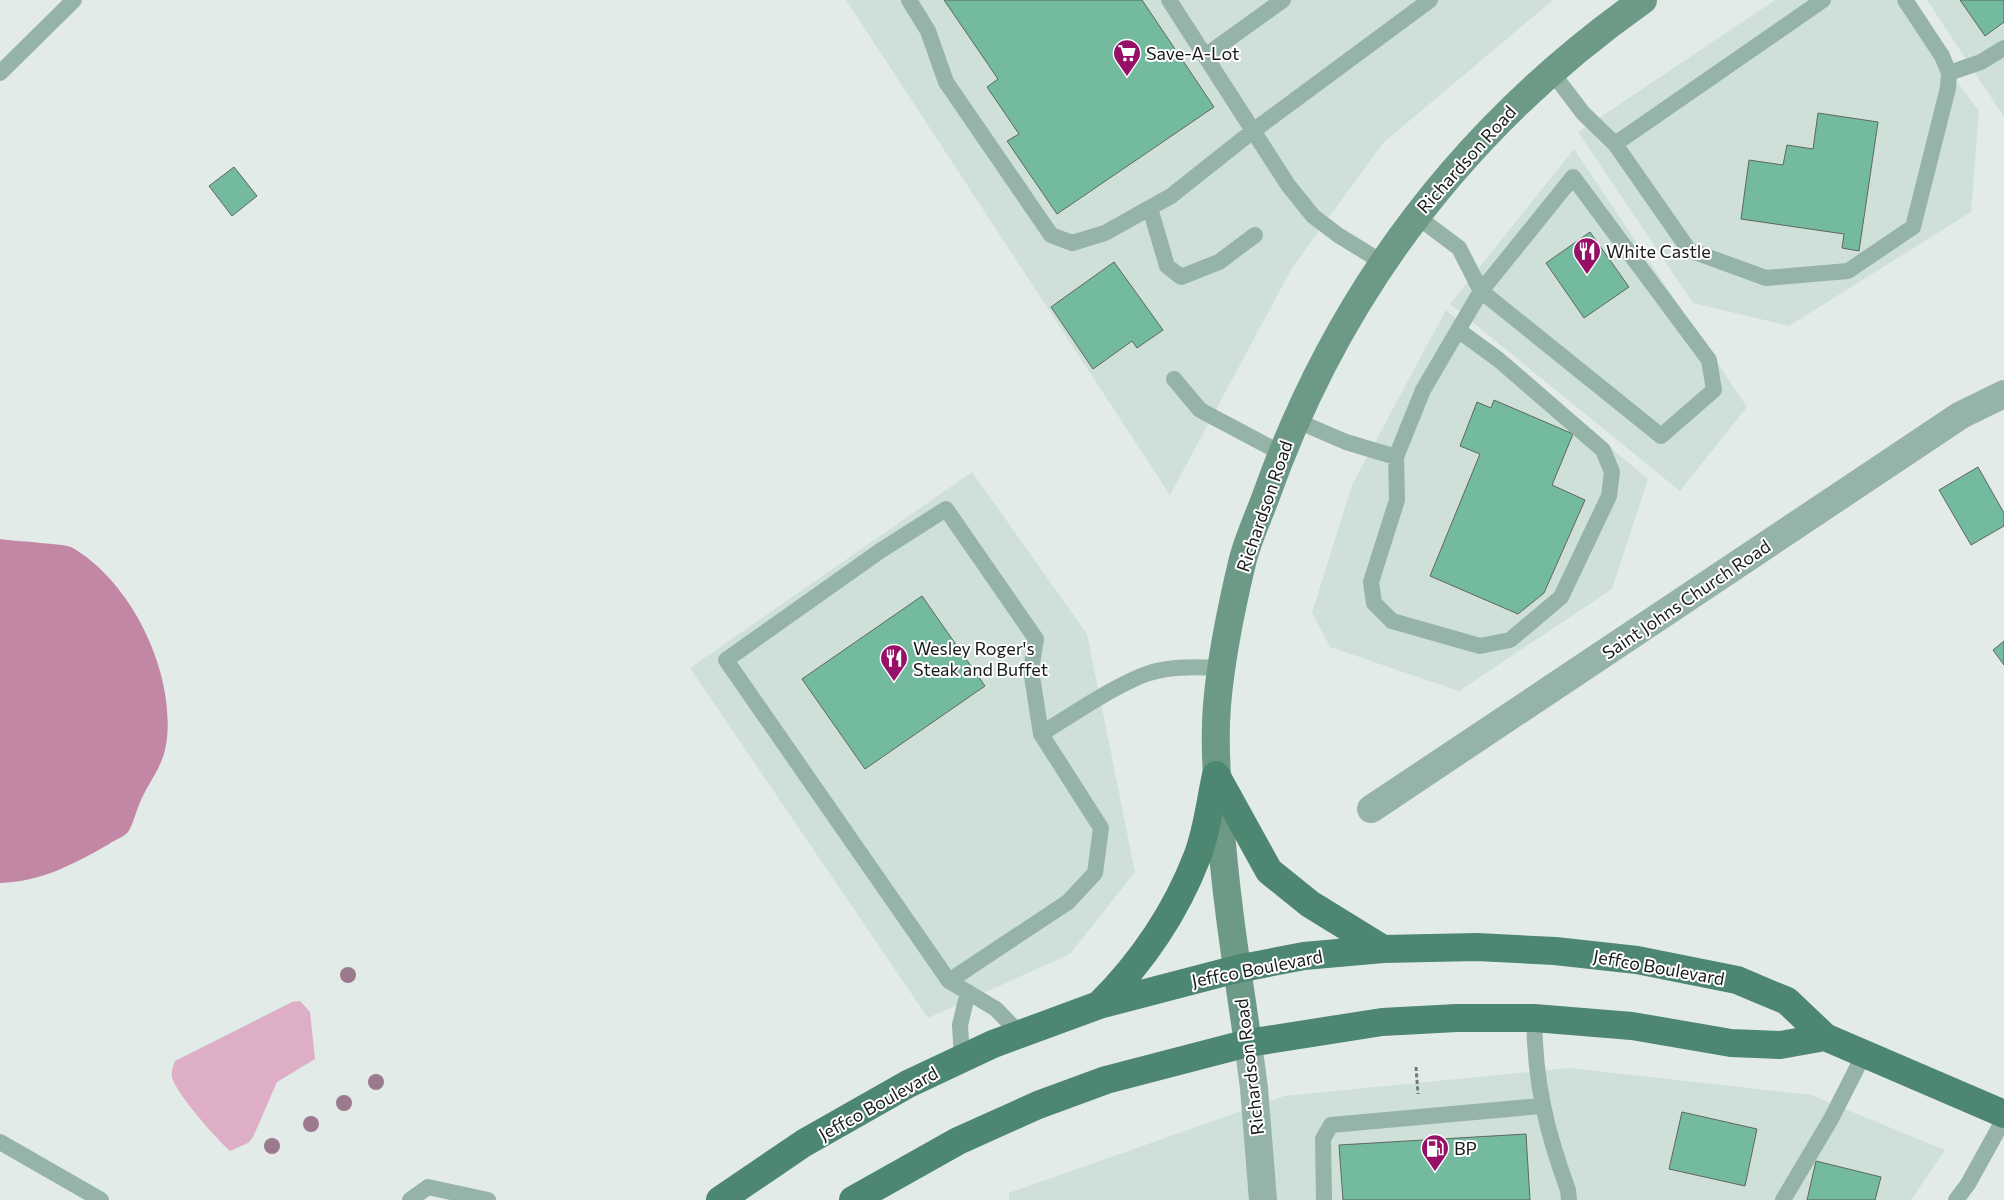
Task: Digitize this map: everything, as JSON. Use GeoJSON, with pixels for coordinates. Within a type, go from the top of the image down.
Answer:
{"type":"FeatureCollection","features":[{"type":"Feature","properties":{"kind":"main road","name":"Richardson Road"},"geometry":{"type":"LineString","coordinates":[[1248,1043],[1222,843],[1216,775],[1217,705],[1242,561],[1281,452],[1295,420],[1344,324],[1382,262],[1416,215],[1455,167],[1493,126],[1551,71],[1606,26],[1643,0]]}},
{"type":"Feature","properties":{"kind":"main road"},"geometry":{"type":"LineString","coordinates":[[1216,775],[1269,871],[1310,904],[1383,949]]}},
{"type":"Feature","properties":{"kind":"main road"},"geometry":{"type":"LineString","coordinates":[[1099,1005],[1138,964],[1162,931],[1198,856],[1216,775]]}},
{"type":"Feature","properties":{"kind":"main road","name":"Jeffco Boulevard"},"geometry":{"type":"LineString","coordinates":[[720,1200],[804,1143],[908,1084],[962,1058],[1020,1034],[1099,1005],[1237,969],[1304,956],[1383,949],[1477,947],[1555,951],[1637,960],[1737,980],[1787,1001],[1825,1037],[2004,1114]]}},
{"type":"Feature","properties":{"kind":"main road"},"geometry":{"type":"LineString","coordinates":[[853,1200],[958,1141],[1038,1105],[1106,1080],[1248,1043],[1382,1022],[1457,1018],[1534,1018],[1632,1026],[1731,1043],[1780,1046],[1825,1037]]}},
{"type":"Feature","properties":{"kind":"street","name":"Saint Johns Church Road"},"geometry":{"type":"LineString","coordinates":[[1371,809],[1961,415],[2004,394]]}},
{"type":"Feature","properties":{"kind":"street","name":"Richardson Road"},"geometry":{"type":"LineString","coordinates":[[1248,1043],[1254,1088],[1263,1200]]}},
{"type":"Feature","properties":{"kind":"lane"},"geometry":{"type":"LineString","coordinates":[[0,73],[74,0]]}},
{"type":"Feature","properties":{"kind":"lane"},"geometry":{"type":"LineString","coordinates":[[909,0],[928,31],[946,82],[1051,235],[1072,243],[1105,233],[1171,196],[1254,131],[1430,0]]}},
{"type":"Feature","properties":{"kind":"lane"},"geometry":{"type":"LineString","coordinates":[[1169,0],[1288,185],[1313,216],[1338,235],[1382,262]]}},
{"type":"Feature","properties":{"kind":"lane"},"geometry":{"type":"LineString","coordinates":[[1206,56],[1283,0]]}},
{"type":"Feature","properties":{"kind":"lane"},"geometry":{"type":"LineString","coordinates":[[1616,144],[1823,0]]}},
{"type":"Feature","properties":{"kind":"lane"},"geometry":{"type":"LineString","coordinates":[[1551,71],[1583,113],[1616,144],[1689,250],[1766,278],[1848,271],[1913,228],[1948,88],[1949,73],[1942,56],[1905,0]]}},
{"type":"Feature","properties":{"kind":"lane"},"geometry":{"type":"LineString","coordinates":[[1949,73],[1981,62],[2004,48]]}},
{"type":"Feature","properties":{"kind":"lane"},"geometry":{"type":"LineString","coordinates":[[1416,215],[1458,248],[1481,291],[1661,436],[1714,390],[1709,360],[1572,177],[1481,291],[1458,330],[1423,390],[1396,456],[1397,500],[1371,582],[1374,604],[1392,621],[1480,646],[1510,640],[1561,597],[1609,496],[1612,472],[1604,450],[1499,360],[1458,330]]}},
{"type":"Feature","properties":{"kind":"lane"},"geometry":{"type":"LineString","coordinates":[[1150,208],[1167,266],[1180,277],[1219,262],[1255,235]]}},
{"type":"Feature","properties":{"kind":"lane"},"geometry":{"type":"LineString","coordinates":[[1174,379],[1200,410],[1281,452]]}},
{"type":"Feature","properties":{"kind":"lane"},"geometry":{"type":"LineString","coordinates":[[1961,415],[2004,382]]}},
{"type":"Feature","properties":{"kind":"lane"},"geometry":{"type":"LineString","coordinates":[[1295,420],[1346,442],[1396,456]]}},
{"type":"Feature","properties":{"kind":"lane"},"geometry":{"type":"LineString","coordinates":[[949,981],[1068,902],[1095,874],[1101,828],[1041,734],[1031,670],[1036,639],[946,509],[880,551],[726,660],[949,981],[996,1009],[1020,1034]]}},
{"type":"Feature","properties":{"kind":"lane"},"geometry":{"type":"LineString","coordinates":[[1041,734],[1142,675],[1184,667],[1222,668]]}},
{"type":"Feature","properties":{"kind":"lane"},"geometry":{"type":"LineString","coordinates":[[962,1058],[960,1025],[968,992]]}},
{"type":"Feature","properties":{"kind":"lane"},"geometry":{"type":"LineString","coordinates":[[1534,1018],[1534,1060],[1541,1106],[1568,1190],[1568,1200]]}},
{"type":"Feature","properties":{"kind":"lane"},"geometry":{"type":"LineString","coordinates":[[1783,1200],[1831,1119],[1864,1054]]}},
{"type":"Feature","properties":{"kind":"lane"},"geometry":{"type":"LineString","coordinates":[[1324,1200],[1324,1139],[1331,1125],[1541,1106]]}},
{"type":"Feature","properties":{"kind":"lane"},"geometry":{"type":"LineString","coordinates":[[1960,1199],[2004,1119]]}},
{"type":"Feature","properties":{"kind":"lane"},"geometry":{"type":"LineString","coordinates":[[0,1142],[100,1200]]}},
{"type":"Feature","properties":{"kind":"lane"},"geometry":{"type":"LineString","coordinates":[[410,1200],[428,1188],[488,1200]]}},
{"type":"Feature","properties":{"kind":"path"},"geometry":{"type":"LineString","coordinates":[[1416,1067],[1418,1099]]}},
{"type":"Feature","properties":{"kind":"shaded area"},"geometry":{"type":"Polygon","coordinates":[[[846,0],[1553,0],[1383,143],[1292,268],[1170,495],[846,0]]]}},
{"type":"Feature","properties":{"kind":"shaded area"},"geometry":{"type":"Polygon","coordinates":[[[1775,0],[1896,0],[1979,111],[1971,212],[1789,326],[1693,303],[1578,132],[1775,0]]]}},
{"type":"Feature","properties":{"kind":"shaded area"},"geometry":{"type":"Polygon","coordinates":[[[1927,0],[2004,0],[2004,117],[1927,0]]]}},
{"type":"Feature","properties":{"kind":"shaded area"},"geometry":{"type":"Polygon","coordinates":[[[1574,149],[1747,407],[1680,491],[1450,304],[1574,149]]]}},
{"type":"Feature","properties":{"kind":"shaded area"},"geometry":{"type":"Polygon","coordinates":[[[1446,310],[1648,479],[1612,589],[1459,691],[1330,647],[1312,613],[1352,485],[1446,310]]]}},
{"type":"Feature","properties":{"kind":"shaded area"},"geometry":{"type":"Polygon","coordinates":[[[972,472],[1087,634],[1135,872],[1070,954],[928,1018],[690,668],[972,472]]]}},
{"type":"Feature","properties":{"kind":"shaded area"},"geometry":{"type":"Polygon","coordinates":[[[0,539],[71,547],[93,562],[112,582],[130,604],[156,657],[163,684],[167,712],[167,738],[163,756],[141,800],[128,832],[57,871],[15,882],[0,883],[0,539]]]}},
{"type":"Feature","properties":{"kind":"shaded area"},"geometry":{"type":"Polygon","coordinates":[[[300,1001],[310,1012],[315,1059],[277,1082],[253,1137],[248,1143],[230,1151],[198,1117],[177,1088],[172,1075],[175,1061],[292,1002],[300,1001]]]}},
{"type":"Feature","properties":{"kind":"shaded area"},"geometry":{"type":"Polygon","coordinates":[[[1569,1068],[1811,1095],[1945,1150],[1911,1200],[1009,1200],[1009,1193],[1284,1096],[1569,1068]]]}},
{"type":"Feature","properties":{"kind":"building"},"geometry":{"type":"Polygon","coordinates":[[[944,0],[1142,0],[1214,107],[1057,214],[1007,141],[1019,134],[987,87],[998,79],[944,0]]]}},
{"type":"Feature","properties":{"kind":"building"},"geometry":{"type":"Polygon","coordinates":[[[1960,0],[2004,0],[2004,22],[1985,36],[1960,0]]]}},
{"type":"Feature","properties":{"kind":"building"},"geometry":{"type":"Polygon","coordinates":[[[1818,113],[1878,122],[1859,251],[1842,248],[1844,234],[1741,219],[1749,160],[1783,165],[1787,145],[1813,149],[1818,113]]]}},
{"type":"Feature","properties":{"kind":"building"},"geometry":{"type":"Polygon","coordinates":[[[234,167],[257,196],[232,216],[209,186],[234,167]]]}},
{"type":"Feature","properties":{"kind":"building","name":"White Castle"},"geometry":{"type":"Polygon","coordinates":[[[1590,232],[1629,287],[1584,318],[1546,263],[1590,232]]]}},
{"type":"Feature","properties":{"kind":"building"},"geometry":{"type":"Polygon","coordinates":[[[1114,262],[1163,330],[1137,348],[1132,341],[1093,369],[1051,307],[1114,262]]]}},
{"type":"Feature","properties":{"kind":"building"},"geometry":{"type":"Polygon","coordinates":[[[1494,400],[1573,434],[1552,485],[1585,500],[1544,593],[1518,614],[1430,576],[1480,454],[1460,446],[1477,402],[1491,408],[1494,400]]]}},
{"type":"Feature","properties":{"kind":"building"},"geometry":{"type":"Polygon","coordinates":[[[1978,467],[2004,513],[2004,526],[1971,545],[1939,490],[1978,467]]]}},
{"type":"Feature","properties":{"kind":"building","name":"Wesley Roger's Steak and Buffet"},"geometry":{"type":"Polygon","coordinates":[[[922,596],[985,686],[865,769],[802,679],[922,596]]]}},
{"type":"Feature","properties":{"kind":"building"},"geometry":{"type":"Polygon","coordinates":[[[2004,641],[2004,665],[1993,650],[2004,641]]]}},
{"type":"Feature","properties":{"kind":"building"},"geometry":{"type":"Polygon","coordinates":[[[1682,1112],[1757,1129],[1745,1186],[1669,1169],[1682,1112]]]}},
{"type":"Feature","properties":{"kind":"building","name":"BP"},"geometry":{"type":"Polygon","coordinates":[[[1526,1134],[1530,1200],[1343,1200],[1339,1145],[1526,1134]]]}},
{"type":"Feature","properties":{"kind":"building"},"geometry":{"type":"Polygon","coordinates":[[[1816,1161],[1881,1177],[1875,1200],[1807,1200],[1816,1161]]]}},
{"type":"Feature","properties":{"kind":"place","name":"Save-A-Lot"},"geometry":{"type":"Point","coordinates":[1127,77]}},
{"type":"Feature","properties":{"kind":"place","name":"White Castle"},"geometry":{"type":"Point","coordinates":[1587,275]}},
{"type":"Feature","properties":{"kind":"place","name":"Wesley Roger's Steak and Buffet"},"geometry":{"type":"Point","coordinates":[894,682]}},
{"type":"Feature","properties":{"kind":"place","name":"BP"},"geometry":{"type":"Point","coordinates":[1435,1172]}}]}
